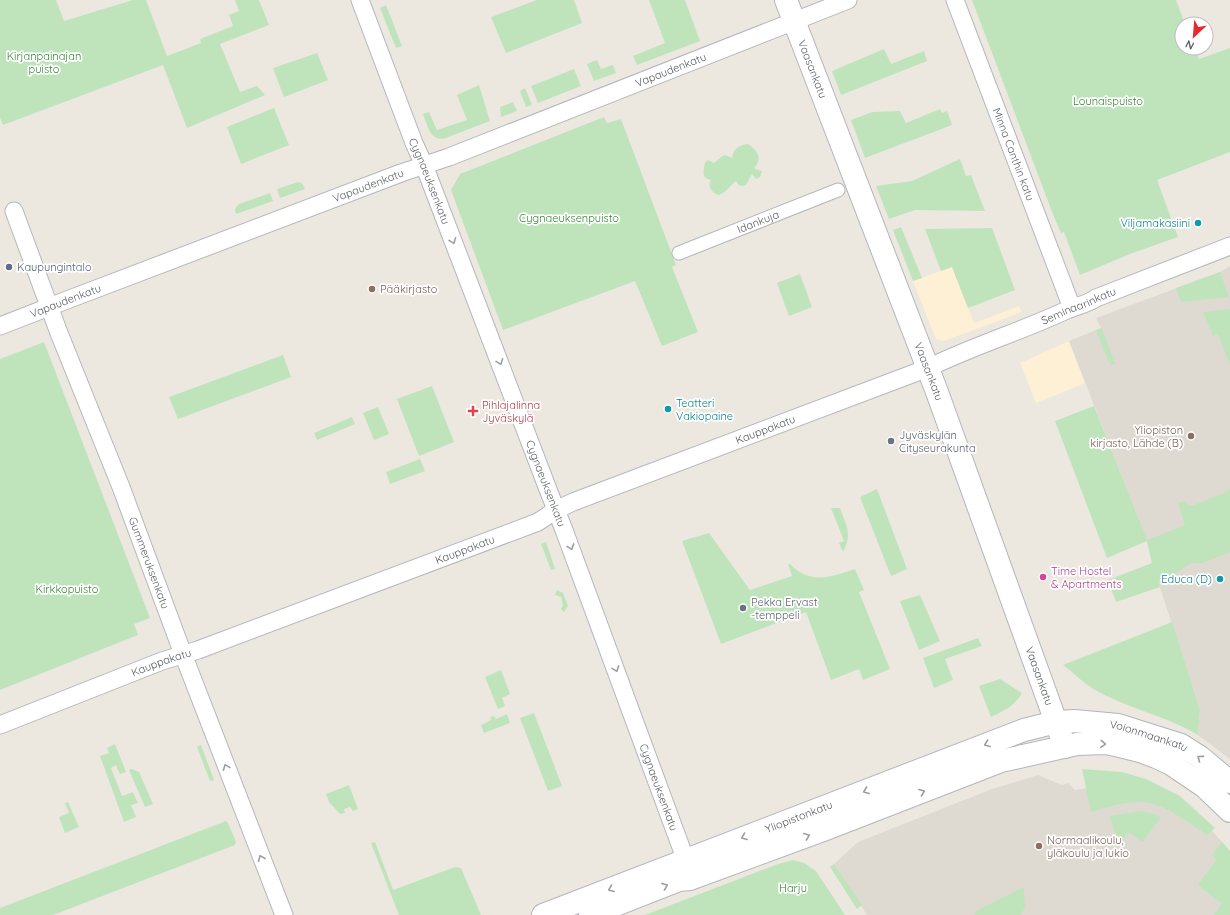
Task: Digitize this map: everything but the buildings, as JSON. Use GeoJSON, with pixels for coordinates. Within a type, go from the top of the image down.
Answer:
{"type":"FeatureCollection","features":[{"type":"Feature","properties":{"kind":"main road","name":"Vaasankatu"},"geometry":{"type":"LineString","coordinates":[[786,0],[928,368],[1064,746]]}},
{"type":"Feature","properties":{"kind":"main road","name":"Voionmaankatu"},"geometry":{"type":"LineString","coordinates":[[1056,722],[1089,721],[1118,725],[1181,745],[1200,757],[1230,782]]}},
{"type":"Feature","properties":{"kind":"main road","name":"Yliopistonkatu"},"geometry":{"type":"LineString","coordinates":[[692,868],[1017,733],[1056,722]]}},
{"type":"Feature","properties":{"kind":"main road","name":"Voionmaankatu"},"geometry":{"type":"LineString","coordinates":[[1064,746],[1089,743],[1106,743],[1140,751],[1171,764],[1188,775],[1205,787],[1230,811]]}},
{"type":"Feature","properties":{"kind":"main road","name":"Yliopistonkatu"},"geometry":{"type":"LineString","coordinates":[[543,915],[692,868],[826,829],[1001,761],[1064,746]]}},
{"type":"Feature","properties":{"kind":"main road","name":"Yliopistonkatu"},"geometry":{"type":"LineString","coordinates":[[590,915],[679,880],[690,879],[692,868]]}},
{"type":"Feature","properties":{"kind":"street","name":"Cygnaeuksenkatu"},"geometry":{"type":"LineString","coordinates":[[360,0],[692,868]]}},
{"type":"Feature","properties":{"kind":"street","name":"Vapaudenkatu"},"geometry":{"type":"LineString","coordinates":[[0,326],[424,165],[462,152],[848,0]]}},
{"type":"Feature","properties":{"kind":"street","name":"Minna Canthin katu"},"geometry":{"type":"LineString","coordinates":[[955,0],[1072,308]]}},
{"type":"Feature","properties":{"kind":"street","name":"Idankuja"},"geometry":{"type":"LineString","coordinates":[[679,253],[838,190]]}},
{"type":"Feature","properties":{"kind":"street","name":"Gummeruksenkatu"},"geometry":{"type":"LineString","coordinates":[[14,211],[49,307],[121,487],[183,654],[284,915]]}},
{"type":"Feature","properties":{"kind":"street","name":"Seminaarinkatu"},"geometry":{"type":"LineString","coordinates":[[928,368],[952,356],[1230,246]]}},
{"type":"Feature","properties":{"kind":"street","name":"Kauppakatu"},"geometry":{"type":"LineString","coordinates":[[0,725],[183,654],[198,650],[533,524],[573,502],[928,368]]}},
{"type":"Feature","properties":{"kind":"shaded area"},"geometry":{"type":"Polygon","coordinates":[[[1230,266],[1230,759],[1198,735],[1200,710],[1152,563],[1147,541],[1069,341],[1101,328],[1096,318],[1220,272],[1230,266]]]}},
{"type":"Feature","properties":{"kind":"shaded area"},"geometry":{"type":"Polygon","coordinates":[[[952,267],[974,323],[1019,306],[1022,312],[944,341],[936,339],[913,281],[952,267]]]}},
{"type":"Feature","properties":{"kind":"shaded area"},"geometry":{"type":"Polygon","coordinates":[[[1069,341],[1085,383],[1036,403],[1020,363],[1069,341]]]}},
{"type":"Feature","properties":{"kind":"shaded area","name":"Normaalikoulu, yläkoulu ja lukio"},"geometry":{"type":"Polygon","coordinates":[[[1038,775],[1062,785],[1068,783],[1075,790],[1117,783],[1192,817],[1213,832],[1230,851],[1230,915],[867,915],[834,864],[858,842],[992,789],[1038,775]]]}},
{"type":"Feature","properties":{"kind":"green space","name":"Kirjanpainajan puisto"},"geometry":{"type":"Polygon","coordinates":[[[0,0],[56,0],[64,21],[133,0],[146,0],[167,56],[201,43],[200,39],[233,26],[229,15],[239,11],[235,0],[259,0],[269,25],[220,44],[240,92],[257,86],[265,95],[187,128],[163,65],[3,125],[0,118],[0,0]]]}},
{"type":"Feature","properties":{"kind":"green space"},"geometry":{"type":"Polygon","coordinates":[[[537,0],[574,0],[582,23],[506,53],[491,17],[537,0]]]}},
{"type":"Feature","properties":{"kind":"green space"},"geometry":{"type":"Polygon","coordinates":[[[649,0],[685,0],[700,41],[637,65],[633,56],[665,43],[649,0]]]}},
{"type":"Feature","properties":{"kind":"green space","name":"Lounaispuisto"},"geometry":{"type":"Polygon","coordinates":[[[972,0],[1176,0],[1182,16],[1174,16],[1174,56],[1198,56],[1199,59],[1207,56],[1214,56],[1214,54],[1230,48],[1230,152],[1157,180],[1178,237],[1130,254],[1080,275],[1064,232],[1061,233],[972,0]]]}},
{"type":"Feature","properties":{"kind":"green space"},"geometry":{"type":"Polygon","coordinates":[[[386,5],[402,46],[396,48],[380,8],[386,5]]]}},
{"type":"Feature","properties":{"kind":"green space"},"geometry":{"type":"Polygon","coordinates":[[[884,49],[891,64],[924,51],[927,61],[841,95],[832,71],[884,49]]]}},
{"type":"Feature","properties":{"kind":"green space"},"geometry":{"type":"Polygon","coordinates":[[[317,53],[328,80],[284,97],[273,68],[317,53]]]}},
{"type":"Feature","properties":{"kind":"green space"},"geometry":{"type":"Polygon","coordinates":[[[597,60],[601,69],[613,65],[616,73],[594,81],[587,64],[597,60]]]}},
{"type":"Feature","properties":{"kind":"green space"},"geometry":{"type":"Polygon","coordinates":[[[574,69],[581,86],[538,103],[531,86],[574,69]]]}},
{"type":"Feature","properties":{"kind":"green space"},"geometry":{"type":"Polygon","coordinates":[[[479,85],[490,121],[443,139],[435,137],[430,131],[423,114],[429,112],[437,130],[467,120],[457,95],[479,85]]]}},
{"type":"Feature","properties":{"kind":"green space"},"geometry":{"type":"Polygon","coordinates":[[[525,88],[532,105],[526,107],[520,91],[525,88]]]}},
{"type":"Feature","properties":{"kind":"green space"},"geometry":{"type":"Polygon","coordinates":[[[513,102],[517,111],[501,117],[500,107],[513,102]]]}},
{"type":"Feature","properties":{"kind":"green space"},"geometry":{"type":"Polygon","coordinates":[[[274,108],[289,145],[241,164],[227,127],[274,108]]]}},
{"type":"Feature","properties":{"kind":"green space"},"geometry":{"type":"Polygon","coordinates":[[[940,109],[942,113],[947,111],[952,125],[865,158],[851,120],[872,112],[900,111],[906,123],[940,109]]]}},
{"type":"Feature","properties":{"kind":"green space","name":"Cygnaeuksenpuisto"},"geometry":{"type":"Polygon","coordinates":[[[604,117],[607,123],[621,119],[676,265],[672,267],[698,332],[662,346],[635,281],[503,330],[451,190],[460,174],[604,117]]]}},
{"type":"Feature","properties":{"kind":"green space"},"geometry":{"type":"Polygon","coordinates":[[[748,144],[758,154],[759,160],[755,169],[762,171],[760,177],[756,179],[752,174],[746,185],[740,186],[736,181],[722,194],[719,195],[714,193],[710,187],[711,180],[706,178],[704,174],[705,163],[708,160],[714,163],[725,155],[732,158],[737,148],[748,144]]]}},
{"type":"Feature","properties":{"kind":"green space"},"geometry":{"type":"Polygon","coordinates":[[[960,159],[966,176],[971,175],[985,211],[915,210],[889,219],[876,186],[912,181],[960,159]]]}},
{"type":"Feature","properties":{"kind":"green space"},"geometry":{"type":"Polygon","coordinates":[[[298,182],[302,183],[305,189],[280,198],[277,189],[298,182]]]}},
{"type":"Feature","properties":{"kind":"green space"},"geometry":{"type":"Polygon","coordinates":[[[270,193],[273,201],[236,214],[235,209],[239,204],[270,193]]]}},
{"type":"Feature","properties":{"kind":"green space"},"geometry":{"type":"Polygon","coordinates":[[[901,227],[922,278],[913,281],[893,230],[901,227]]]}},
{"type":"Feature","properties":{"kind":"green space"},"geometry":{"type":"Polygon","coordinates":[[[992,228],[1015,290],[968,308],[952,267],[941,271],[925,229],[992,228]]]}},
{"type":"Feature","properties":{"kind":"green space"},"geometry":{"type":"Polygon","coordinates":[[[1220,272],[1229,297],[1181,302],[1176,288],[1220,272]]]}},
{"type":"Feature","properties":{"kind":"green space"},"geometry":{"type":"Polygon","coordinates":[[[800,274],[812,307],[789,316],[777,283],[800,274]]]}},
{"type":"Feature","properties":{"kind":"green space"},"geometry":{"type":"Polygon","coordinates":[[[1230,309],[1230,365],[1218,334],[1213,336],[1203,312],[1230,309]]]}},
{"type":"Feature","properties":{"kind":"green space"},"geometry":{"type":"Polygon","coordinates":[[[1102,328],[1115,364],[1110,365],[1096,330],[1102,328]]]}},
{"type":"Feature","properties":{"kind":"green space","name":"Kirkkopuisto"},"geometry":{"type":"Polygon","coordinates":[[[44,342],[150,618],[134,624],[138,635],[0,690],[0,359],[44,342]]]}},
{"type":"Feature","properties":{"kind":"green space"},"geometry":{"type":"Polygon","coordinates":[[[283,355],[291,377],[178,419],[169,397],[283,355]]]}},
{"type":"Feature","properties":{"kind":"green space"},"geometry":{"type":"Polygon","coordinates":[[[432,386],[454,442],[419,456],[397,399],[432,386]]]}},
{"type":"Feature","properties":{"kind":"green space"},"geometry":{"type":"Polygon","coordinates":[[[1094,406],[1147,540],[1185,525],[1178,503],[1184,501],[1192,506],[1226,492],[1230,488],[1230,552],[1203,563],[1191,563],[1175,574],[1158,581],[1160,587],[1116,602],[1108,580],[1152,563],[1147,541],[1107,558],[1055,421],[1094,406]]]}},
{"type":"Feature","properties":{"kind":"green space"},"geometry":{"type":"Polygon","coordinates":[[[378,407],[389,434],[374,440],[363,413],[378,407]]]}},
{"type":"Feature","properties":{"kind":"green space"},"geometry":{"type":"Polygon","coordinates":[[[352,417],[355,424],[317,440],[314,433],[352,417]]]}},
{"type":"Feature","properties":{"kind":"green space"},"geometry":{"type":"Polygon","coordinates":[[[420,459],[425,471],[390,484],[386,472],[420,459]]]}},
{"type":"Feature","properties":{"kind":"green space"},"geometry":{"type":"Polygon","coordinates":[[[877,489],[907,569],[891,576],[860,497],[877,489]]]}},
{"type":"Feature","properties":{"kind":"green space"},"geometry":{"type":"Polygon","coordinates":[[[831,508],[840,508],[848,530],[848,540],[843,552],[839,543],[844,541],[831,508]]]}},
{"type":"Feature","properties":{"kind":"green space"},"geometry":{"type":"Polygon","coordinates":[[[709,533],[750,590],[792,576],[788,564],[805,575],[813,577],[838,575],[855,569],[864,590],[859,592],[890,669],[863,680],[859,669],[831,680],[806,612],[721,644],[682,541],[709,533]]]}},
{"type":"Feature","properties":{"kind":"green space"},"geometry":{"type":"Polygon","coordinates":[[[546,542],[555,569],[551,570],[541,544],[546,542]]]}},
{"type":"Feature","properties":{"kind":"green space"},"geometry":{"type":"Polygon","coordinates":[[[557,590],[563,593],[568,606],[564,612],[561,609],[563,605],[561,597],[555,595],[557,590]]]}},
{"type":"Feature","properties":{"kind":"green space"},"geometry":{"type":"Polygon","coordinates":[[[920,595],[940,641],[919,650],[900,601],[920,595]]]}},
{"type":"Feature","properties":{"kind":"green space"},"geometry":{"type":"Polygon","coordinates":[[[1172,622],[1200,710],[1198,735],[1186,728],[1122,703],[1097,691],[1063,665],[1172,622]]]}},
{"type":"Feature","properties":{"kind":"green space"},"geometry":{"type":"Polygon","coordinates":[[[978,638],[982,646],[945,659],[953,680],[934,688],[923,658],[978,638]]]}},
{"type":"Feature","properties":{"kind":"green space"},"geometry":{"type":"Polygon","coordinates":[[[501,670],[510,694],[502,698],[505,706],[498,709],[485,677],[501,670]]]}},
{"type":"Feature","properties":{"kind":"green space"},"geometry":{"type":"Polygon","coordinates":[[[1000,679],[1022,693],[1013,705],[991,717],[979,686],[1000,679]]]}},
{"type":"Feature","properties":{"kind":"green space"},"geometry":{"type":"Polygon","coordinates":[[[534,713],[562,786],[548,791],[520,718],[534,713]]]}},
{"type":"Feature","properties":{"kind":"green space"},"geometry":{"type":"Polygon","coordinates":[[[507,714],[510,723],[484,733],[481,725],[491,720],[490,717],[494,716],[496,719],[507,714]]]}},
{"type":"Feature","properties":{"kind":"green space"},"geometry":{"type":"Polygon","coordinates":[[[115,744],[126,772],[120,774],[116,765],[111,768],[122,796],[133,792],[138,803],[131,805],[136,817],[124,822],[100,756],[109,753],[107,748],[115,744]]]}},
{"type":"Feature","properties":{"kind":"green space"},"geometry":{"type":"Polygon","coordinates":[[[201,745],[214,780],[210,781],[197,747],[201,745]]]}},
{"type":"Feature","properties":{"kind":"green space"},"geometry":{"type":"Polygon","coordinates":[[[132,769],[139,772],[153,804],[145,807],[129,770],[132,769]]]}},
{"type":"Feature","properties":{"kind":"green space"},"geometry":{"type":"Polygon","coordinates":[[[1082,769],[1122,772],[1146,779],[1180,796],[1215,828],[1207,835],[1167,810],[1150,803],[1143,802],[1123,803],[1091,812],[1082,769]]]}},
{"type":"Feature","properties":{"kind":"green space"},"geometry":{"type":"Polygon","coordinates":[[[349,785],[358,809],[353,811],[350,807],[344,809],[345,813],[340,814],[329,802],[326,794],[349,785]]]}},
{"type":"Feature","properties":{"kind":"green space"},"geometry":{"type":"Polygon","coordinates":[[[68,802],[79,827],[65,833],[59,817],[69,813],[65,803],[68,802]]]}},
{"type":"Feature","properties":{"kind":"green space"},"geometry":{"type":"Polygon","coordinates":[[[1141,811],[1152,813],[1161,817],[1143,842],[1129,832],[1120,844],[1109,816],[1141,811]]]}},
{"type":"Feature","properties":{"kind":"green space"},"geometry":{"type":"Polygon","coordinates":[[[226,821],[236,842],[235,845],[53,915],[0,915],[0,908],[226,821]]]}},
{"type":"Feature","properties":{"kind":"green space"},"geometry":{"type":"Polygon","coordinates":[[[375,842],[393,890],[455,867],[461,868],[481,915],[399,915],[371,843],[375,842]]]}},
{"type":"Feature","properties":{"kind":"green space"},"geometry":{"type":"Polygon","coordinates":[[[1222,842],[1230,851],[1230,915],[1214,915],[1222,904],[1198,885],[1217,859],[1212,855],[1222,842]]]}},
{"type":"Feature","properties":{"kind":"green space","name":"Harju"},"geometry":{"type":"Polygon","coordinates":[[[793,860],[804,863],[816,871],[845,915],[645,915],[778,864],[793,860]]]}},
{"type":"Feature","properties":{"kind":"green space"},"geometry":{"type":"Polygon","coordinates":[[[834,864],[862,905],[857,909],[830,867],[834,864]]]}},
{"type":"Feature","properties":{"kind":"green space"},"geometry":{"type":"Polygon","coordinates":[[[1024,887],[1025,907],[1021,915],[976,915],[974,912],[1024,887]]]}},
{"type":"Feature","properties":{"kind":"place","name":"Viljamakasiini"},"geometry":{"type":"Point","coordinates":[1198,223]}},
{"type":"Feature","properties":{"kind":"place","name":"Kaupungintalo"},"geometry":{"type":"Point","coordinates":[9,267]}},
{"type":"Feature","properties":{"kind":"place","name":"Pääkirjasto"},"geometry":{"type":"Point","coordinates":[372,289]}},
{"type":"Feature","properties":{"kind":"place","name":"Teatteri Vakiopaine"},"geometry":{"type":"Point","coordinates":[668,409]}},
{"type":"Feature","properties":{"kind":"place","name":"Pihlajalinna Jyväskylä"},"geometry":{"type":"Point","coordinates":[473,411]}},
{"type":"Feature","properties":{"kind":"place","name":"Yliopiston kirjasto, Lähde (B)"},"geometry":{"type":"Point","coordinates":[1191,436]}},
{"type":"Feature","properties":{"kind":"place","name":"Jyväskylän Cityseurakunta"},"geometry":{"type":"Point","coordinates":[891,441]}},
{"type":"Feature","properties":{"kind":"place","name":"Time Hostel & Apartments"},"geometry":{"type":"Point","coordinates":[1043,577]}},
{"type":"Feature","properties":{"kind":"place","name":"Educa (D)"},"geometry":{"type":"Point","coordinates":[1220,579]}},
{"type":"Feature","properties":{"kind":"place","name":"Pekka Ervast -temppeli"},"geometry":{"type":"Point","coordinates":[743,608]}},
{"type":"Feature","properties":{"kind":"place","name":"Normaalikoulu, yläkoulu ja lukio"},"geometry":{"type":"Point","coordinates":[1039,846]}}]}
